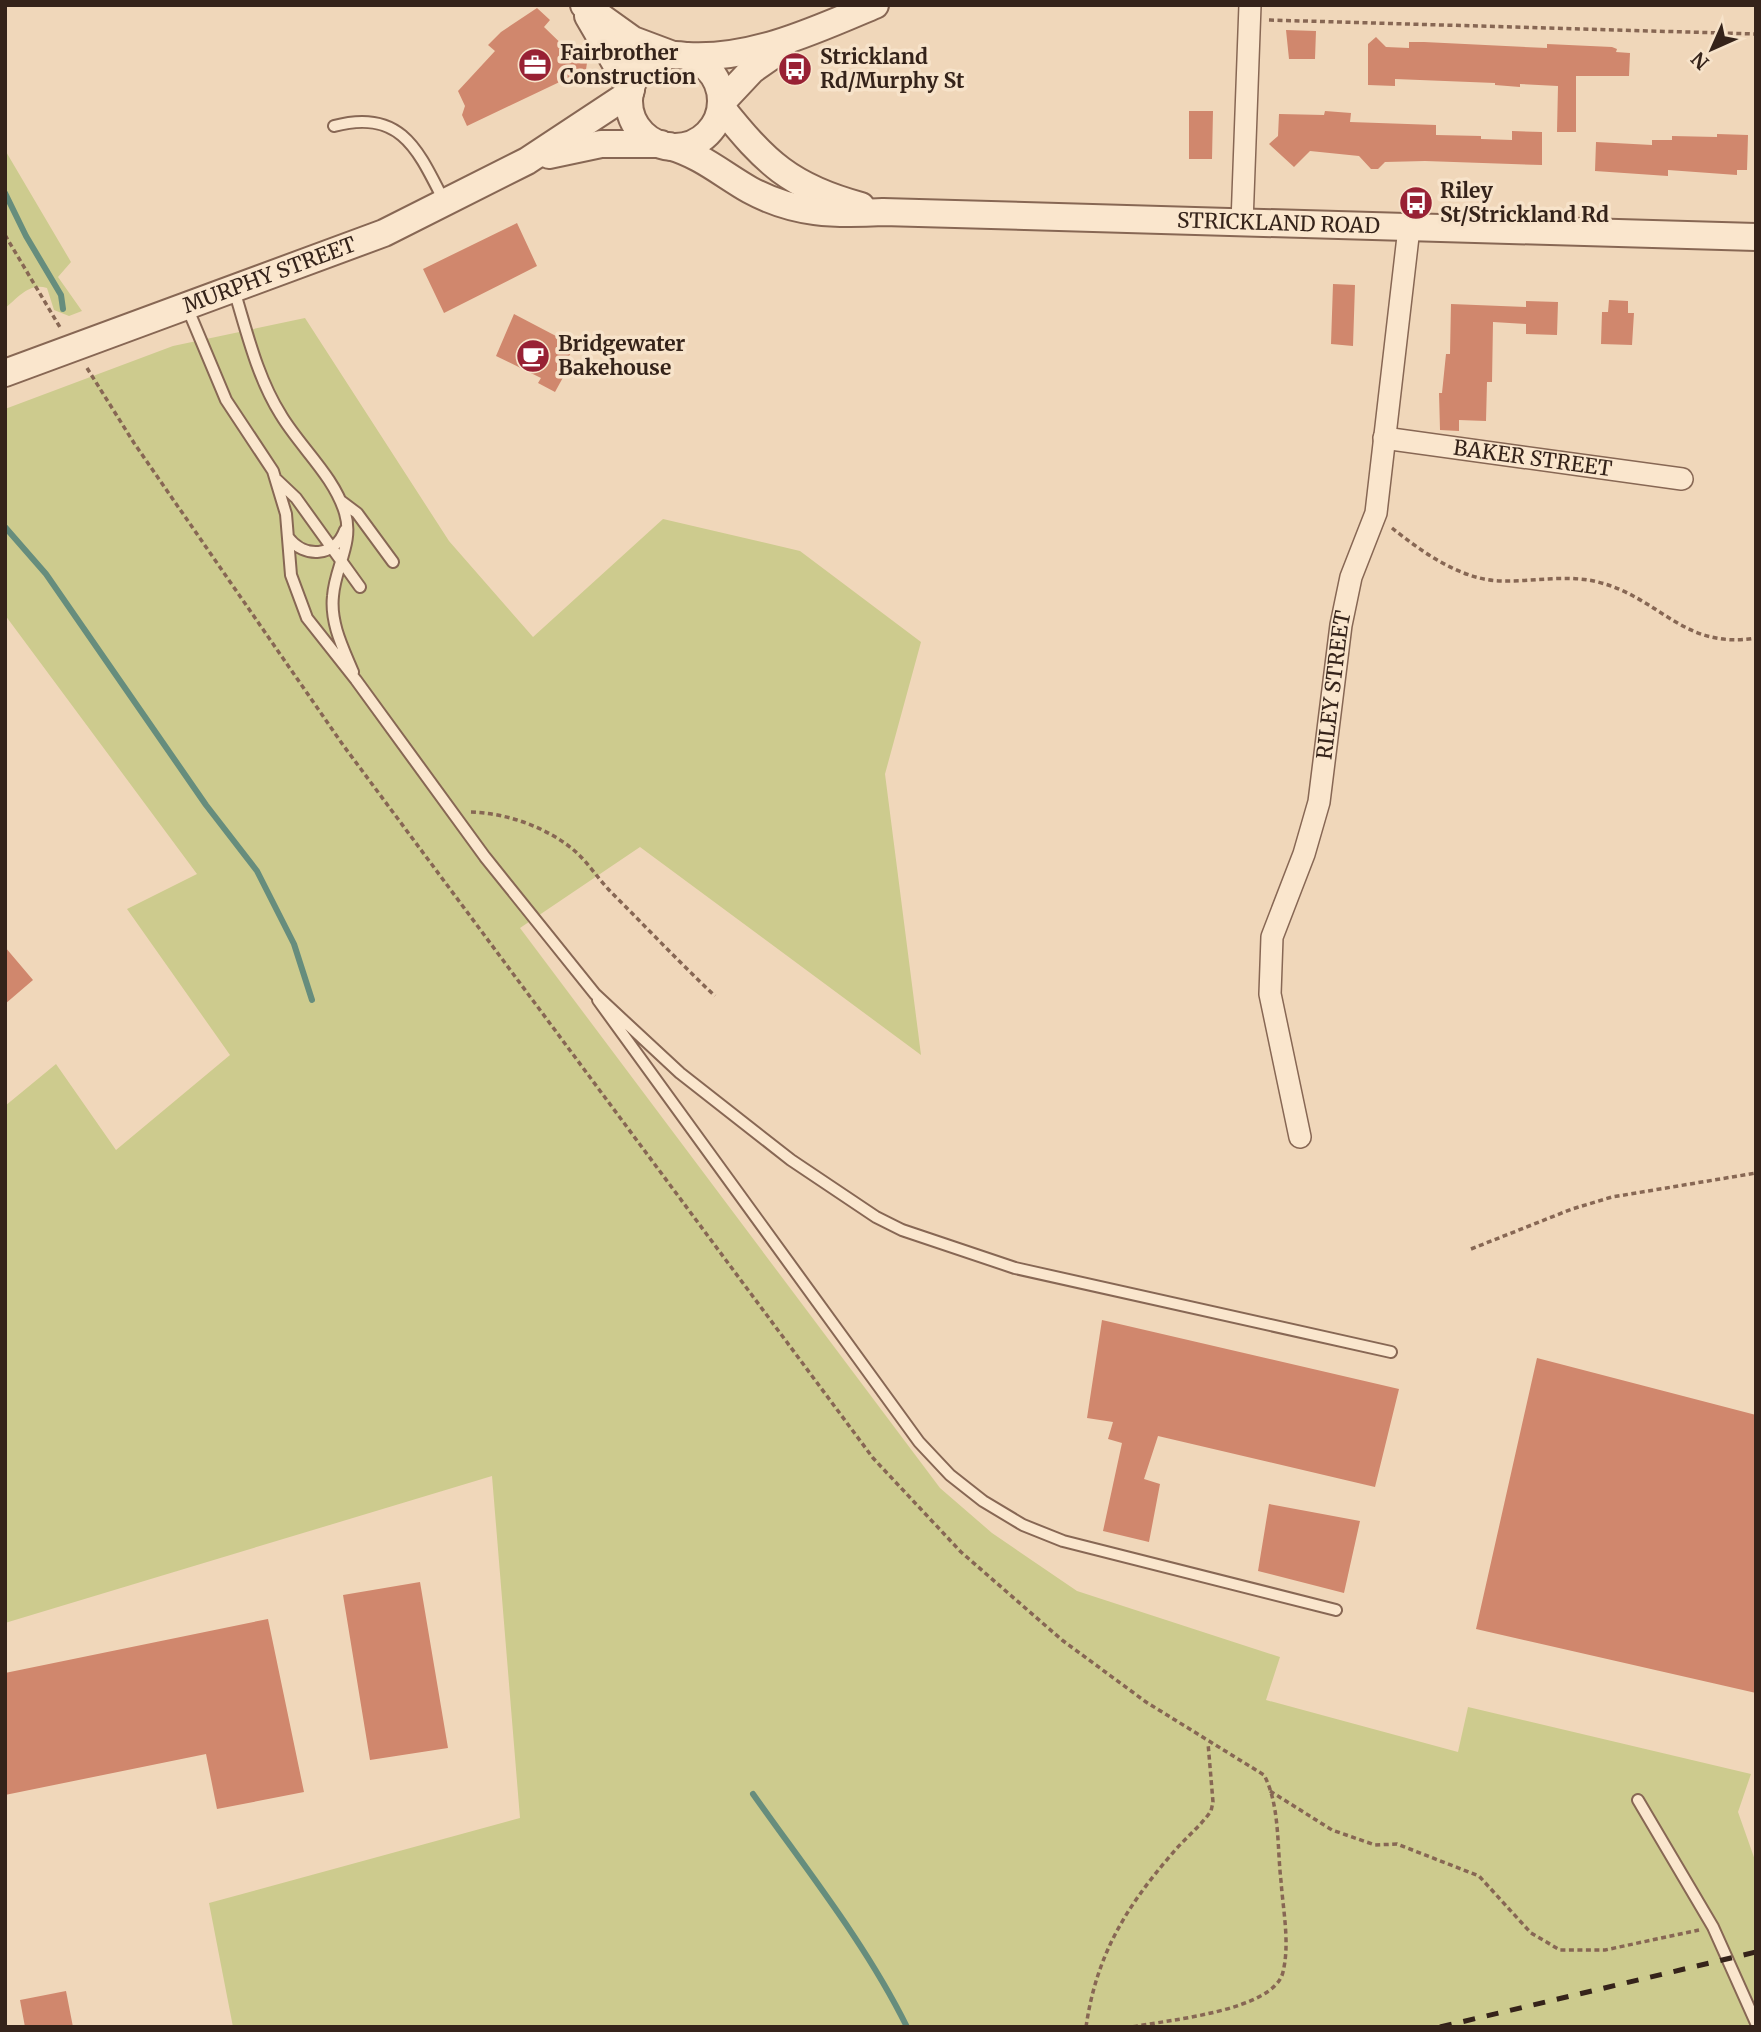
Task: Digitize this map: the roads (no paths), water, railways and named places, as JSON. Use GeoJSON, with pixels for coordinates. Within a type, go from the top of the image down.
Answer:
{"type":"FeatureCollection","features":[{"type":"Feature","properties":{"kind":"street"},"geometry":{"type":"LineString","coordinates":[[582,5],[633,40],[705,66],[717,83],[721,105]]}},
{"type":"Feature","properties":{"kind":"street"},"geometry":{"type":"LineString","coordinates":[[582,5],[605,41],[630,92],[631,114],[636,124],[651,139],[665,145],[687,145],[703,137],[715,124],[721,105],[761,63],[811,32]]}},
{"type":"Feature","properties":{"kind":"street"},"geometry":{"type":"LineString","coordinates":[[630,92],[646,65],[680,56],[732,55],[811,32],[875,5]]}},
{"type":"Feature","properties":{"kind":"street"},"geometry":{"type":"LineString","coordinates":[[1242,223],[1250,5]]}},
{"type":"Feature","properties":{"kind":"street","name":"MURPHY STREET"},"geometry":{"type":"LineString","coordinates":[[5,373],[384,233],[527,161],[630,92]]}},
{"type":"Feature","properties":{"kind":"street","name":"STRICKLAND ROAD"},"geometry":{"type":"LineString","coordinates":[[721,105],[755,150],[777,170],[808,188],[883,212]]}},
{"type":"Feature","properties":{"kind":"street","name":"MURPHY STREET"},"geometry":{"type":"LineString","coordinates":[[527,161],[601,144],[665,145]]}},
{"type":"Feature","properties":{"kind":"street","name":"STRICKLAND ROAD"},"geometry":{"type":"LineString","coordinates":[[665,145],[696,155],[751,190],[790,207],[824,215],[883,212],[1756,237]]}},
{"type":"Feature","properties":{"kind":"street","name":"RILEY STREET"},"geometry":{"type":"LineString","coordinates":[[1300,1138],[1270,994],[1272,937],[1304,854],[1319,803],[1341,625],[1351,577],[1376,513],[1409,228]]}},
{"type":"Feature","properties":{"kind":"street","name":"BAKER STREET"},"geometry":{"type":"LineString","coordinates":[[1384,438],[1682,479]]}},
{"type":"Feature","properties":{"kind":"lane"},"geometry":{"type":"LineString","coordinates":[[334,126],[368,121],[394,129],[421,157],[445,204]]}},
{"type":"Feature","properties":{"kind":"lane"},"geometry":{"type":"LineString","coordinates":[[234,290],[253,353],[274,403],[341,501],[347,521],[348,539],[332,610],[338,636],[356,680]]}},
{"type":"Feature","properties":{"kind":"lane"},"geometry":{"type":"LineString","coordinates":[[187,307],[216,381],[275,478],[286,514],[291,575],[302,609],[315,632],[356,680],[452,811],[595,995],[919,1442],[965,1489],[1023,1525],[1086,1549],[1336,1610]]}},
{"type":"Feature","properties":{"kind":"lane"},"geometry":{"type":"LineString","coordinates":[[275,478],[290,490],[360,587]]}},
{"type":"Feature","properties":{"kind":"lane"},"geometry":{"type":"LineString","coordinates":[[341,501],[357,513],[393,562]]}},
{"type":"Feature","properties":{"kind":"lane"},"geometry":{"type":"LineString","coordinates":[[288,537],[308,552],[320,553],[332,548],[344,535],[347,521]]}},
{"type":"Feature","properties":{"kind":"lane"},"geometry":{"type":"LineString","coordinates":[[595,995],[680,1073],[791,1160],[876,1217],[902,1230],[1015,1268],[1391,1352]]}},
{"type":"Feature","properties":{"kind":"lane"},"geometry":{"type":"LineString","coordinates":[[1638,1800],[1713,1927],[1756,2023]]}},
{"type":"Feature","properties":{"kind":"waterway"},"geometry":{"type":"LineString","coordinates":[[5,193],[26,236],[61,295],[63,309]]}},
{"type":"Feature","properties":{"kind":"waterway"},"geometry":{"type":"LineString","coordinates":[[5,527],[46,574],[206,805],[257,871],[294,944],[312,1000]]}},
{"type":"Feature","properties":{"kind":"waterway"},"geometry":{"type":"LineString","coordinates":[[753,1794],[854,1937],[907,2027]]}},
{"type":"Feature","properties":{"kind":"railway"},"geometry":{"type":"LineString","coordinates":[[1440,2027],[1756,1952]]}},
{"type":"Feature","properties":{"kind":"place","name":"Fairbrother Construction"},"geometry":{"type":"Point","coordinates":[535,65]}},
{"type":"Feature","properties":{"kind":"place","name":"Strickland Rd/Murphy St"},"geometry":{"type":"Point","coordinates":[795,69]}},
{"type":"Feature","properties":{"kind":"place","name":"Riley St/Strickland Rd"},"geometry":{"type":"Point","coordinates":[1416,203]}},
{"type":"Feature","properties":{"kind":"place","name":"Bridgewater Bakehouse"},"geometry":{"type":"Point","coordinates":[533,356]}}]}
